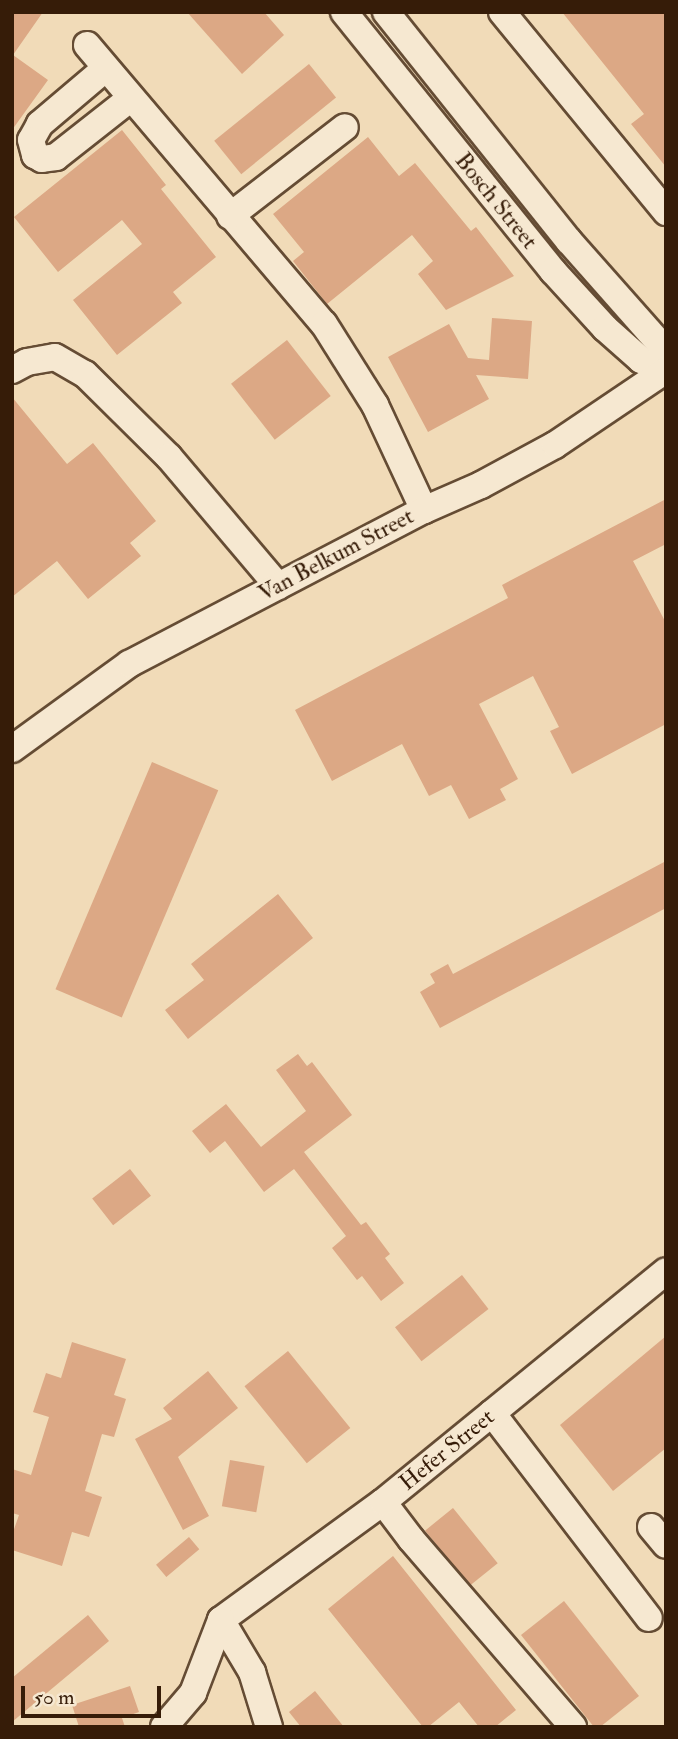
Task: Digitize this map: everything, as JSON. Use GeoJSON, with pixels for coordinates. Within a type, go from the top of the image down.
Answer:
{"type":"FeatureCollection","features":[{"type":"Feature","properties":{"kind":"street","name":"Bosch Street"},"geometry":{"type":"LineString","coordinates":[[344,12],[553,271],[605,328],[641,360],[666,369]]}},
{"type":"Feature","properties":{"kind":"street","name":"Bosch Street"},"geometry":{"type":"LineString","coordinates":[[386,12],[569,241],[661,345],[666,369]]}},
{"type":"Feature","properties":{"kind":"street"},"geometry":{"type":"LineString","coordinates":[[502,12],[666,212]]}},
{"type":"Feature","properties":{"kind":"street"},"geometry":{"type":"LineString","coordinates":[[87,45],[324,324],[355,369],[424,510]]}},
{"type":"Feature","properties":{"kind":"street"},"geometry":{"type":"LineString","coordinates":[[106,68],[40,124],[31,140],[36,155],[42,159],[56,157],[131,98]]}},
{"type":"Feature","properties":{"kind":"street"},"geometry":{"type":"LineString","coordinates":[[230,216],[345,127]]}},
{"type":"Feature","properties":{"kind":"street"},"geometry":{"type":"LineString","coordinates":[[12,370],[27,362],[55,357],[85,374],[169,457],[278,586]]}},
{"type":"Feature","properties":{"kind":"street","name":"Van Belkum Street"},"geometry":{"type":"LineString","coordinates":[[12,749],[129,664],[424,510],[481,485],[555,444],[666,369]]}},
{"type":"Feature","properties":{"kind":"street","name":"Hefer Street"},"geometry":{"type":"LineString","coordinates":[[222,1620],[383,1502],[666,1271]]}},
{"type":"Feature","properties":{"kind":"street"},"geometry":{"type":"LineString","coordinates":[[492,1413],[649,1618]]}},
{"type":"Feature","properties":{"kind":"street"},"geometry":{"type":"LineString","coordinates":[[383,1502],[411,1539],[573,1727]]}},
{"type":"Feature","properties":{"kind":"street"},"geometry":{"type":"LineString","coordinates":[[164,1727],[193,1693],[222,1620]]}},
{"type":"Feature","properties":{"kind":"street"},"geometry":{"type":"LineString","coordinates":[[222,1620],[252,1672],[269,1727]]}},
{"type":"Feature","properties":{"kind":"building"},"geometry":{"type":"Polygon","coordinates":[[[12,12],[43,12],[13,55],[48,80],[12,130],[12,12]]]}},
{"type":"Feature","properties":{"kind":"building"},"geometry":{"type":"Polygon","coordinates":[[[187,12],[264,12],[284,35],[242,74],[187,12]]]}},
{"type":"Feature","properties":{"kind":"building"},"geometry":{"type":"Polygon","coordinates":[[[562,12],[666,12],[666,167],[631,124],[644,114],[562,12]]]}},
{"type":"Feature","properties":{"kind":"building"},"geometry":{"type":"Polygon","coordinates":[[[309,64],[336,97],[241,174],[214,141],[309,64]]]}},
{"type":"Feature","properties":{"kind":"building"},"geometry":{"type":"Polygon","coordinates":[[[122,130],[166,185],[161,189],[216,257],[173,292],[182,303],[117,355],[73,300],[142,244],[122,220],[58,272],[14,217],[122,130]]]}},
{"type":"Feature","properties":{"kind":"building"},"geometry":{"type":"Polygon","coordinates":[[[368,137],[399,176],[415,163],[471,231],[476,227],[514,276],[446,310],[418,274],[433,261],[412,235],[327,304],[293,261],[304,252],[273,214],[368,137]]]}},
{"type":"Feature","properties":{"kind":"building"},"geometry":{"type":"Polygon","coordinates":[[[492,318],[532,321],[528,379],[476,375],[489,399],[428,432],[388,357],[449,324],[468,358],[489,360],[492,318]]]}},
{"type":"Feature","properties":{"kind":"building"},"geometry":{"type":"Polygon","coordinates":[[[287,340],[331,396],[275,440],[231,384],[287,340]]]}},
{"type":"Feature","properties":{"kind":"building"},"geometry":{"type":"Polygon","coordinates":[[[12,397],[67,464],[93,443],[156,521],[130,543],[141,556],[88,599],[57,561],[12,597],[12,397]]]}},
{"type":"Feature","properties":{"kind":"building"},"geometry":{"type":"Polygon","coordinates":[[[666,499],[666,544],[633,561],[666,623],[666,724],[572,774],[550,731],[559,727],[533,676],[479,704],[518,779],[500,789],[506,800],[469,819],[451,785],[429,796],[402,744],[332,781],[295,710],[508,598],[502,585],[666,499]]]}},
{"type":"Feature","properties":{"kind":"building"},"geometry":{"type":"Polygon","coordinates":[[[152,762],[218,790],[122,1017],[55,989],[152,762]]]}},
{"type":"Feature","properties":{"kind":"building"},"geometry":{"type":"Polygon","coordinates":[[[666,861],[666,908],[440,1028],[420,992],[435,983],[430,974],[448,964],[453,974],[666,861]]]}},
{"type":"Feature","properties":{"kind":"building"},"geometry":{"type":"Polygon","coordinates":[[[278,894],[313,938],[188,1039],[165,1010],[204,980],[191,964],[278,894]]]}},
{"type":"Feature","properties":{"kind":"building"},"geometry":{"type":"Polygon","coordinates":[[[298,1054],[307,1066],[312,1062],[352,1115],[304,1152],[361,1225],[366,1222],[390,1254],[385,1258],[404,1283],[381,1301],[362,1276],[357,1280],[332,1248],[346,1236],[294,1169],[264,1192],[225,1141],[210,1153],[192,1131],[226,1104],[261,1147],[306,1111],[276,1070],[298,1054]]]}},
{"type":"Feature","properties":{"kind":"building"},"geometry":{"type":"Polygon","coordinates":[[[130,1169],[151,1196],[113,1225],[92,1199],[130,1169]]]}},
{"type":"Feature","properties":{"kind":"building"},"geometry":{"type":"Polygon","coordinates":[[[462,1275],[488,1309],[421,1361],[395,1327],[462,1275]]]}},
{"type":"Feature","properties":{"kind":"building"},"geometry":{"type":"Polygon","coordinates":[[[666,1336],[666,1448],[613,1491],[560,1425],[666,1336]]]}},
{"type":"Feature","properties":{"kind":"building"},"geometry":{"type":"Polygon","coordinates":[[[72,1342],[126,1359],[114,1395],[126,1399],[114,1437],[102,1434],[85,1491],[102,1497],[89,1537],[72,1532],[62,1566],[12,1550],[12,1535],[19,1515],[12,1513],[12,1469],[31,1475],[49,1417],[33,1412],[46,1373],[61,1378],[72,1342]]]}},
{"type":"Feature","properties":{"kind":"building"},"geometry":{"type":"Polygon","coordinates":[[[288,1351],[350,1428],[307,1463],[244,1386],[288,1351]]]}},
{"type":"Feature","properties":{"kind":"building"},"geometry":{"type":"Polygon","coordinates":[[[208,1371],[238,1408],[178,1457],[209,1516],[183,1530],[135,1439],[172,1419],[163,1408],[208,1371]]]}},
{"type":"Feature","properties":{"kind":"building"},"geometry":{"type":"Polygon","coordinates":[[[230,1460],[264,1466],[256,1512],[222,1506],[230,1460]]]}},
{"type":"Feature","properties":{"kind":"building"},"geometry":{"type":"Polygon","coordinates":[[[453,1508],[498,1563],[470,1586],[425,1531],[453,1508]]]}},
{"type":"Feature","properties":{"kind":"building"},"geometry":{"type":"Polygon","coordinates":[[[189,1537],[199,1549],[166,1577],[156,1565],[189,1537]]]}},
{"type":"Feature","properties":{"kind":"building"},"geometry":{"type":"Polygon","coordinates":[[[393,1556],[516,1710],[495,1727],[479,1727],[459,1702],[428,1727],[423,1727],[328,1609],[393,1556]]]}},
{"type":"Feature","properties":{"kind":"building"},"geometry":{"type":"Polygon","coordinates":[[[564,1601],[639,1696],[600,1727],[594,1727],[521,1635],[564,1601]]]}},
{"type":"Feature","properties":{"kind":"building"},"geometry":{"type":"Polygon","coordinates":[[[88,1615],[109,1641],[12,1722],[12,1678],[88,1615]]]}},
{"type":"Feature","properties":{"kind":"building"},"geometry":{"type":"Polygon","coordinates":[[[130,1686],[139,1712],[122,1718],[125,1727],[79,1727],[72,1705],[130,1686]]]}},
{"type":"Feature","properties":{"kind":"building"},"geometry":{"type":"Polygon","coordinates":[[[315,1691],[344,1727],[301,1727],[289,1712],[315,1691]]]}}]}
